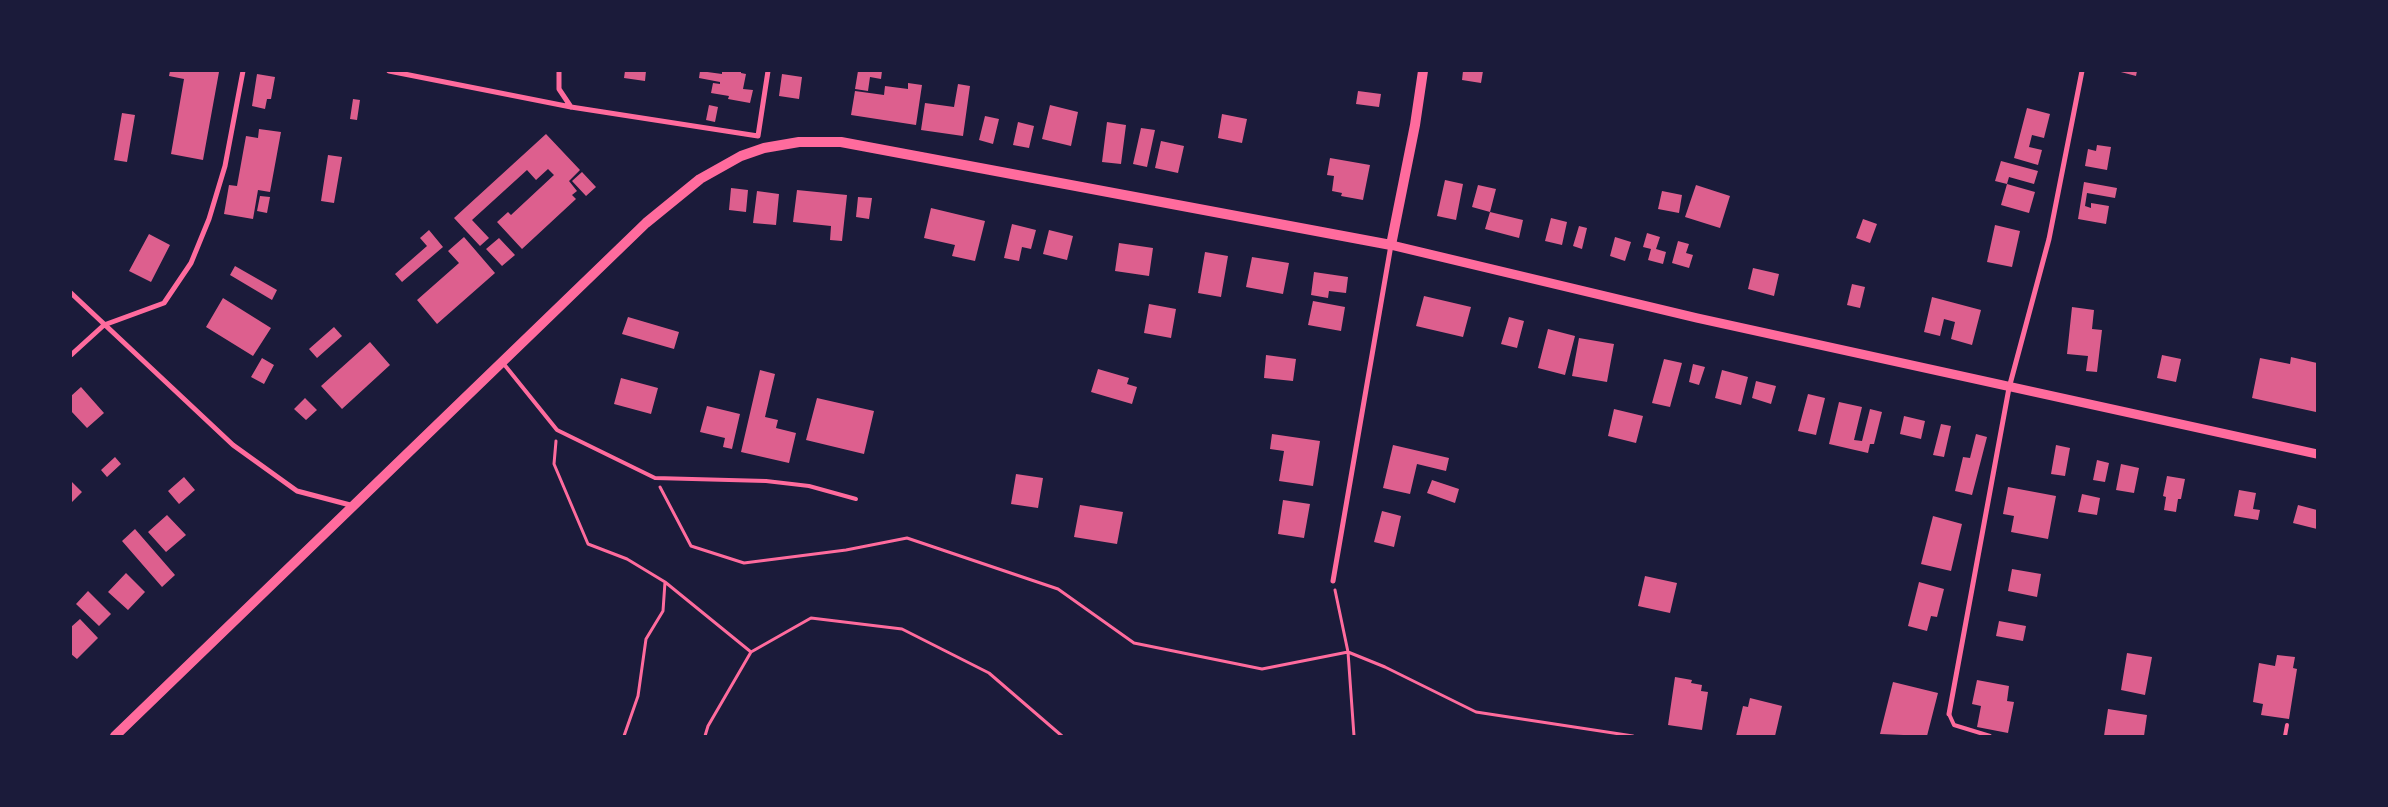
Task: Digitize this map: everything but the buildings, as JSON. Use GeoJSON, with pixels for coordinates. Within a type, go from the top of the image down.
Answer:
{"type":"FeatureCollection","features":[{"type":"Feature","properties":{"kind":"main road"},"geometry":{"type":"LineString","coordinates":[[115,736],[646,224],[700,179],[741,156],[764,148],[799,142],[841,142],[888,149],[1391,245],[1415,125],[1423,71]]}},
{"type":"Feature","properties":{"kind":"street"},"geometry":{"type":"LineString","coordinates":[[71,355],[104,325],[164,303],[191,264],[210,218],[225,166],[243,71]]}},
{"type":"Feature","properties":{"kind":"street"},"geometry":{"type":"LineString","coordinates":[[389,71],[571,107],[758,136]]}},
{"type":"Feature","properties":{"kind":"street"},"geometry":{"type":"LineString","coordinates":[[559,71],[559,89],[571,107]]}},
{"type":"Feature","properties":{"kind":"street"},"geometry":{"type":"LineString","coordinates":[[764,148],[758,136],[768,71]]}},
{"type":"Feature","properties":{"kind":"street"},"geometry":{"type":"LineString","coordinates":[[1949,714],[2009,388],[2049,239],[2082,71]]}},
{"type":"Feature","properties":{"kind":"street"},"geometry":{"type":"LineString","coordinates":[[1333,581],[1391,245],[1707,320],[2009,388],[2317,454]]}},
{"type":"Feature","properties":{"kind":"street"},"geometry":{"type":"LineString","coordinates":[[71,293],[233,445],[297,491],[355,506]]}},
{"type":"Feature","properties":{"kind":"lane"},"geometry":{"type":"LineString","coordinates":[[502,361],[557,430],[655,478],[766,481],[809,486],[856,500]]}},
{"type":"Feature","properties":{"kind":"lane"},"geometry":{"type":"LineString","coordinates":[[1949,714],[1954,725],[1990,736]]}},
{"type":"Feature","properties":{"kind":"lane"},"geometry":{"type":"LineString","coordinates":[[2285,736],[2287,725]]}},
{"type":"Feature","properties":{"kind":"path"},"geometry":{"type":"LineString","coordinates":[[557,430],[554,464],[588,544],[627,559],[666,582],[751,652]]}},
{"type":"Feature","properties":{"kind":"path"},"geometry":{"type":"LineString","coordinates":[[655,478],[691,546],[744,563],[846,550],[907,538],[1058,589],[1134,643],[1262,669],[1348,652],[1386,667],[1476,712],[1633,736]]}},
{"type":"Feature","properties":{"kind":"path"},"geometry":{"type":"LineString","coordinates":[[1333,581],[1348,652],[1354,736]]}},
{"type":"Feature","properties":{"kind":"path"},"geometry":{"type":"LineString","coordinates":[[624,736],[638,696],[646,639],[663,611],[666,582]]}},
{"type":"Feature","properties":{"kind":"path"},"geometry":{"type":"LineString","coordinates":[[706,736],[708,726],[751,652],[811,618],[902,629],[990,673],[1062,736]]}}]}
